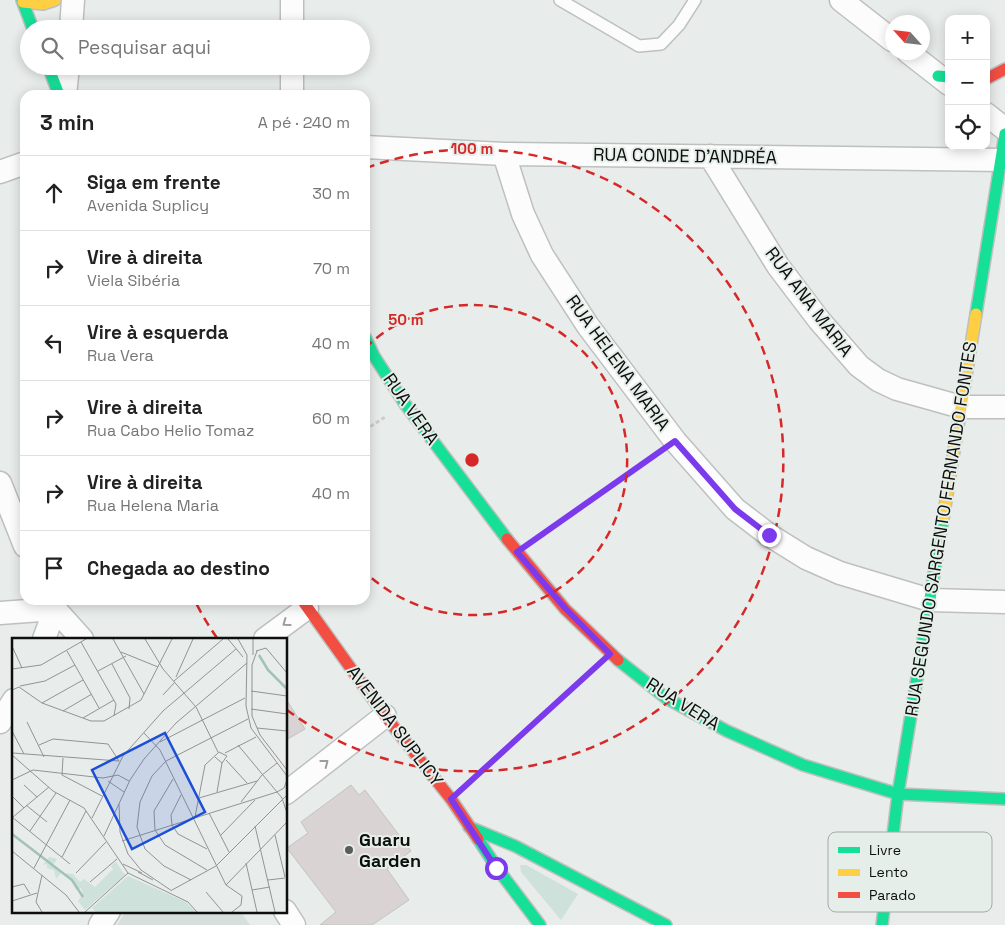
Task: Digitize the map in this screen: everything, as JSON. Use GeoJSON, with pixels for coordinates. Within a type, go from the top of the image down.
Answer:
{"type":"FeatureCollection","features":[{"type":"Feature","properties":{"kind":"street"},"geometry":{"type":"LineString","coordinates":[[22,1],[38,4],[50,3],[55,0]]}},
{"type":"Feature","properties":{"kind":"street"},"geometry":{"type":"LineString","coordinates":[[72,20],[73,0]]}},
{"type":"Feature","properties":{"kind":"street"},"geometry":{"type":"LineString","coordinates":[[292,0],[292,20]]}},
{"type":"Feature","properties":{"kind":"street"},"geometry":{"type":"LineString","coordinates":[[841,0],[885,35]]}},
{"type":"Feature","properties":{"kind":"street"},"geometry":{"type":"LineString","coordinates":[[22,1],[29,20]]}},
{"type":"Feature","properties":{"kind":"street"},"geometry":{"type":"LineString","coordinates":[[919,60],[945,79]]}},
{"type":"Feature","properties":{"kind":"street"},"geometry":{"type":"LineString","coordinates":[[990,77],[1005,69]]}},
{"type":"Feature","properties":{"kind":"street"},"geometry":{"type":"LineString","coordinates":[[51,75],[57,90]]}},
{"type":"Feature","properties":{"kind":"street"},"geometry":{"type":"LineString","coordinates":[[66,90],[67,75]]}},
{"type":"Feature","properties":{"kind":"street"},"geometry":{"type":"LineString","coordinates":[[292,75],[292,90]]}},
{"type":"Feature","properties":{"kind":"street"},"geometry":{"type":"LineString","coordinates":[[990,117],[1005,128]]}},
{"type":"Feature","properties":{"kind":"street","name":"RUA SEGUNDO SARGENTO FERNANDO FONTES"},"geometry":{"type":"LineString","coordinates":[[893,832],[961,407],[1004,160],[1005,134]]}},
{"type":"Feature","properties":{"kind":"street","name":"RUA CONDE D'ANDRÉA"},"geometry":{"type":"LineString","coordinates":[[370,147],[504,154],[1004,160]]}},
{"type":"Feature","properties":{"kind":"street","name":"RUA HELENA MARIA"},"geometry":{"type":"LineString","coordinates":[[504,154],[523,214],[542,255],[588,326],[675,441],[735,509],[776,540],[806,558],[840,573],[930,600],[1005,602]]}},
{"type":"Feature","properties":{"kind":"street","name":"RUA ANA MARIA"},"geometry":{"type":"LineString","coordinates":[[710,156],[778,266],[819,320],[859,366],[878,380],[896,389],[961,407],[1005,407]]}},
{"type":"Feature","properties":{"kind":"street"},"geometry":{"type":"LineString","coordinates":[[0,172],[20,165]]}},
{"type":"Feature","properties":{"kind":"street","name":"RUA VERA"},"geometry":{"type":"LineString","coordinates":[[370,348],[405,404],[517,552],[565,608],[610,654],[666,698],[727,731],[803,765],[898,794],[1005,799]]}},
{"type":"Feature","properties":{"kind":"street"},"geometry":{"type":"LineString","coordinates":[[0,483],[20,533]]}},
{"type":"Feature","properties":{"kind":"street"},"geometry":{"type":"LineString","coordinates":[[0,613],[53,605]]}},
{"type":"Feature","properties":{"kind":"street"},"geometry":{"type":"LineString","coordinates":[[44,638],[53,605]]}},
{"type":"Feature","properties":{"kind":"street"},"geometry":{"type":"LineString","coordinates":[[53,605],[81,638]]}},
{"type":"Feature","properties":{"kind":"street"},"geometry":{"type":"LineString","coordinates":[[266,638],[304,605]]}},
{"type":"Feature","properties":{"kind":"street","name":"AVENIDA SUPLICY"},"geometry":{"type":"LineString","coordinates":[[306,605],[385,716],[451,799],[496,868],[540,925]]}},
{"type":"Feature","properties":{"kind":"street"},"geometry":{"type":"LineString","coordinates":[[0,722],[12,703]]}},
{"type":"Feature","properties":{"kind":"street"},"geometry":{"type":"LineString","coordinates":[[288,790],[385,716]]}},
{"type":"Feature","properties":{"kind":"street"},"geometry":{"type":"LineString","coordinates":[[469,827],[515,846],[666,925]]}},
{"type":"Feature","properties":{"kind":"street"},"geometry":{"type":"LineString","coordinates":[[100,925],[108,912]]}},
{"type":"Feature","properties":{"kind":"street"},"geometry":{"type":"LineString","coordinates":[[286,912],[294,925]]}},
{"type":"Feature","properties":{"kind":"street","name":"RUA SEGUNDO SARGENTO FERNANDO FONTES"},"geometry":{"type":"LineString","coordinates":[[882,925],[884,912]]}},
{"type":"Feature","properties":{"kind":"lane"},"geometry":{"type":"LineString","coordinates":[[560,0],[639,46],[661,44],[679,25],[695,0]]}},
{"type":"Feature","properties":{"kind":"path"},"geometry":{"type":"LineString","coordinates":[[517,552],[675,441]]}},
{"type":"Feature","properties":{"kind":"path"},"geometry":{"type":"LineString","coordinates":[[451,799],[610,654]]}},
{"type":"Feature","properties":{"kind":"shaded area"},"geometry":{"type":"Polygon","coordinates":[[[520,865],[526,865],[578,894],[561,920],[521,872],[520,865]]]}},
{"type":"Feature","properties":{"kind":"shaded area"},"geometry":{"type":"Polygon","coordinates":[[[125,912],[241,912],[250,925],[117,925],[125,912]]]}},
{"type":"Feature","properties":{"kind":"building"},"geometry":{"type":"Polygon","coordinates":[[[288,702],[305,729],[288,739],[288,702]]]}},
{"type":"Feature","properties":{"kind":"building","name":"Guaru Garden"},"geometry":{"type":"Polygon","coordinates":[[[351,785],[359,795],[365,790],[411,851],[387,869],[409,900],[372,925],[320,925],[336,912],[288,849],[288,847],[308,833],[301,822],[351,785]]]}},
{"type":"Feature","properties":{"kind":"traffic: fast"},"geometry":{"type":"LineString","coordinates":[[22,0],[30,20]]}},
{"type":"Feature","properties":{"kind":"traffic: fast"},"geometry":{"type":"LineString","coordinates":[[51,75],[57,90]]}},
{"type":"Feature","properties":{"kind":"traffic: fast"},"geometry":{"type":"LineString","coordinates":[[938,76],[945,77]]}},
{"type":"Feature","properties":{"kind":"traffic: fast"},"geometry":{"type":"LineString","coordinates":[[976,314],[1005,134]]}},
{"type":"Feature","properties":{"kind":"traffic: fast"},"geometry":{"type":"LineString","coordinates":[[370,348],[405,404],[507,539]]}},
{"type":"Feature","properties":{"kind":"traffic: fast"},"geometry":{"type":"LineString","coordinates":[[893,832],[943,519]]}},
{"type":"Feature","properties":{"kind":"traffic: fast"},"geometry":{"type":"LineString","coordinates":[[618,660],[666,698],[727,731],[803,765],[898,794],[1005,799]]}},
{"type":"Feature","properties":{"kind":"traffic: fast"},"geometry":{"type":"LineString","coordinates":[[469,827],[515,846],[666,925]]}},
{"type":"Feature","properties":{"kind":"traffic: fast"},"geometry":{"type":"LineString","coordinates":[[478,839],[497,868],[540,925]]}},
{"type":"Feature","properties":{"kind":"traffic: fast"},"geometry":{"type":"LineString","coordinates":[[882,925],[884,912]]}},
{"type":"Feature","properties":{"kind":"traffic: slow"},"geometry":{"type":"LineString","coordinates":[[23,2],[43,4],[55,0]]}},
{"type":"Feature","properties":{"kind":"traffic: slow"},"geometry":{"type":"LineString","coordinates":[[943,519],[976,314]]}},
{"type":"Feature","properties":{"kind":"traffic: jam"},"geometry":{"type":"LineString","coordinates":[[990,77],[1005,69]]}},
{"type":"Feature","properties":{"kind":"traffic: jam"},"geometry":{"type":"LineString","coordinates":[[507,539],[565,609],[618,660]]}},
{"type":"Feature","properties":{"kind":"traffic: jam"},"geometry":{"type":"LineString","coordinates":[[306,605],[385,716],[451,799],[478,839]]}},
{"type":"Feature","properties":{"kind":"place","name":"Guaru Garden"},"geometry":{"type":"Point","coordinates":[349,850]}},
{"type":"Feature","properties":{"kind":"route"},"geometry":{"type":"LineString","coordinates":[[496,868],[451,799],[610,654],[565,608],[517,552],[675,441],[735,509],[769,535]]}}]}
